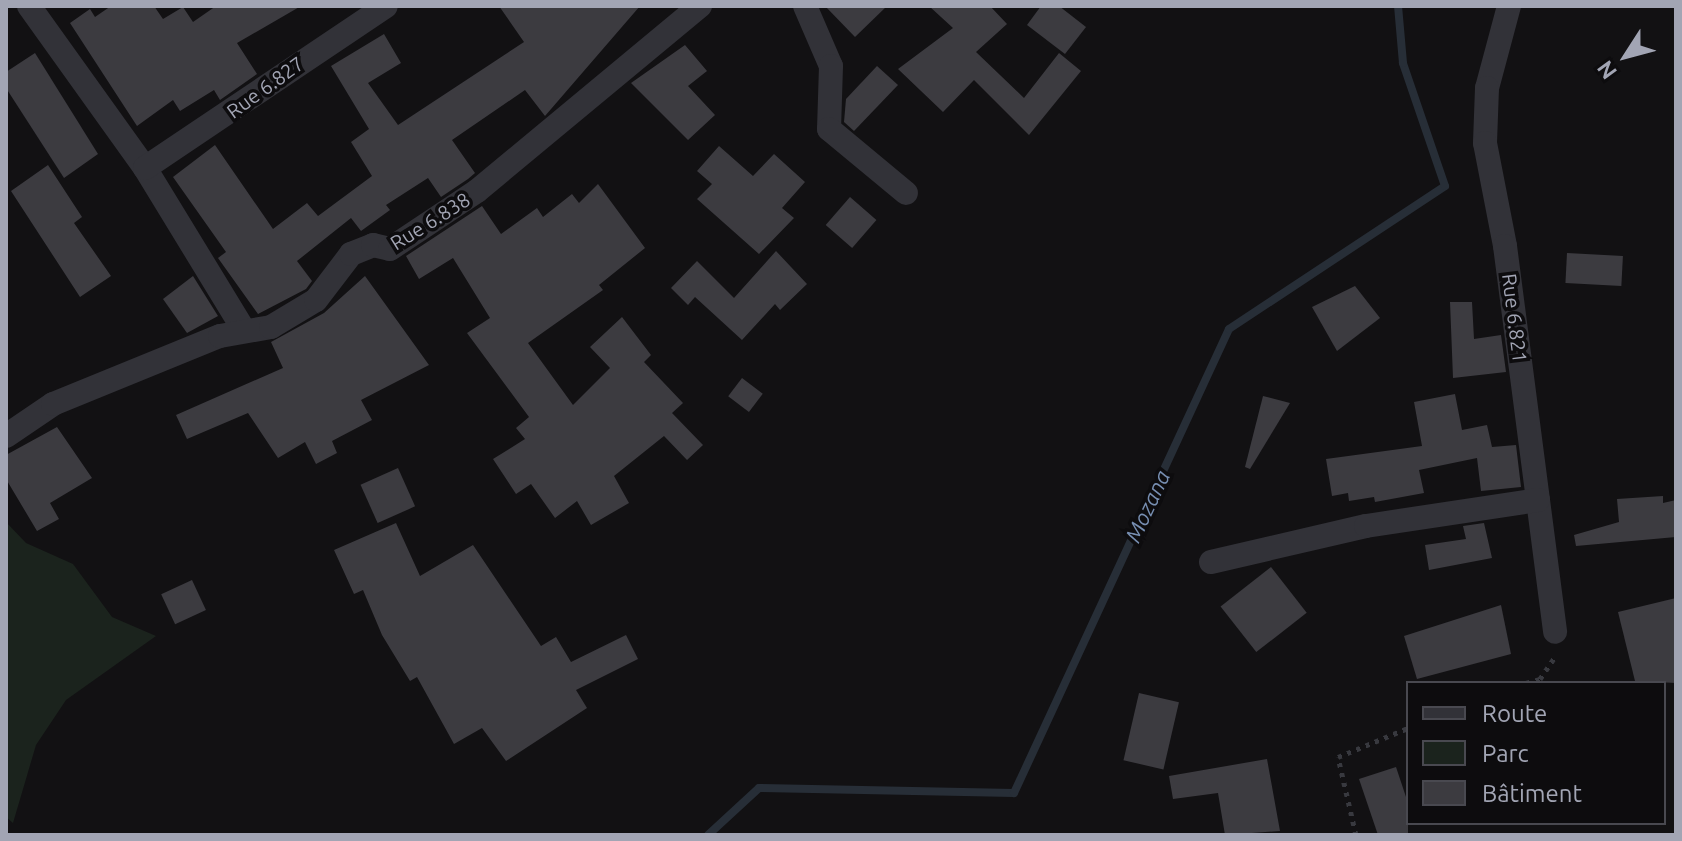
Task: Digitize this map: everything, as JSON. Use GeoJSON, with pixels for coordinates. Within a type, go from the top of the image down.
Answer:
{"type":"FeatureCollection","features":[{"type":"Feature","properties":{"kind":"street"},"geometry":{"type":"LineString","coordinates":[[29,6],[145,168],[244,330]]}},
{"type":"Feature","properties":{"kind":"street","name":"Rue 6.827"},"geometry":{"type":"LineString","coordinates":[[145,168],[386,6]]}},
{"type":"Feature","properties":{"kind":"street","name":"Rue 6.838"},"geometry":{"type":"LineString","coordinates":[[6,436],[53,404],[244,330],[271,327],[316,300],[351,254],[373,245],[390,249],[477,191],[700,6]]}},
{"type":"Feature","properties":{"kind":"street"},"geometry":{"type":"LineString","coordinates":[[805,6],[831,66],[829,129],[906,193]]}},
{"type":"Feature","properties":{"kind":"street","name":"Rue 6.821"},"geometry":{"type":"LineString","coordinates":[[1509,6],[1487,88],[1485,143],[1555,632]]}},
{"type":"Feature","properties":{"kind":"street"},"geometry":{"type":"LineString","coordinates":[[1211,562],[1366,526],[1538,500]]}},
{"type":"Feature","properties":{"kind":"path"},"geometry":{"type":"LineString","coordinates":[[1529,681],[1554,664],[1555,632]]}},
{"type":"Feature","properties":{"kind":"path"},"geometry":{"type":"LineString","coordinates":[[1356,835],[1338,757],[1406,729]]}},
{"type":"Feature","properties":{"kind":"green space"},"geometry":{"type":"Polygon","coordinates":[[[6,522],[26,543],[73,564],[112,617],[156,636],[66,700],[36,745],[13,823],[6,817],[6,522]]]}},
{"type":"Feature","properties":{"kind":"building"},"geometry":{"type":"Polygon","coordinates":[[[111,6],[154,6],[163,19],[183,7],[193,22],[216,6],[301,6],[237,43],[257,74],[220,100],[214,90],[180,111],[173,100],[137,126],[70,23],[90,9],[95,17],[111,6]]]}},
{"type":"Feature","properties":{"kind":"building"},"geometry":{"type":"Polygon","coordinates":[[[499,6],[640,6],[545,116],[525,90],[452,140],[475,173],[468,179],[441,197],[428,178],[386,205],[390,210],[361,231],[351,218],[297,261],[312,281],[306,289],[258,314],[218,258],[226,252],[173,177],[215,145],[273,229],[307,203],[318,216],[372,176],[351,142],[369,129],[331,66],[384,34],[401,63],[368,83],[398,125],[524,42],[499,6]]]}},
{"type":"Feature","properties":{"kind":"building"},"geometry":{"type":"Polygon","coordinates":[[[825,6],[887,6],[855,37],[825,6]]]}},
{"type":"Feature","properties":{"kind":"building"},"geometry":{"type":"Polygon","coordinates":[[[929,6],[990,6],[1007,24],[976,52],[1024,98],[1059,53],[1081,71],[1029,135],[974,80],[943,112],[898,69],[953,28],[929,6]]]}},
{"type":"Feature","properties":{"kind":"building"},"geometry":{"type":"Polygon","coordinates":[[[1041,6],[1059,6],[1086,27],[1065,54],[1027,25],[1041,6]]]}},
{"type":"Feature","properties":{"kind":"building"},"geometry":{"type":"Polygon","coordinates":[[[685,45],[707,71],[688,86],[715,115],[688,140],[631,83],[685,45]]]}},
{"type":"Feature","properties":{"kind":"building"},"geometry":{"type":"Polygon","coordinates":[[[35,53],[98,154],[64,178],[6,88],[6,72],[35,53]]]}},
{"type":"Feature","properties":{"kind":"building"},"geometry":{"type":"Polygon","coordinates":[[[877,66],[898,85],[854,131],[844,122],[846,99],[877,66]]]}},
{"type":"Feature","properties":{"kind":"building"},"geometry":{"type":"Polygon","coordinates":[[[719,146],[753,176],[774,154],[805,182],[782,208],[794,218],[759,254],[697,199],[712,184],[697,171],[719,146]]]}},
{"type":"Feature","properties":{"kind":"building"},"geometry":{"type":"Polygon","coordinates":[[[48,165],[82,217],[74,223],[111,276],[80,297],[11,191],[48,165]]]}},
{"type":"Feature","properties":{"kind":"building"},"geometry":{"type":"Polygon","coordinates":[[[598,184],[645,248],[599,285],[603,290],[528,343],[573,405],[610,368],[590,347],[622,317],[651,355],[644,362],[683,403],[672,413],[703,445],[687,460],[664,436],[614,476],[629,503],[591,525],[577,501],[555,518],[531,484],[516,494],[493,459],[525,439],[516,428],[529,417],[467,333],[490,318],[453,258],[419,279],[406,256],[482,206],[501,234],[537,208],[543,217],[572,194],[579,203],[598,184]]]}},
{"type":"Feature","properties":{"kind":"building"},"geometry":{"type":"Polygon","coordinates":[[[850,197],[876,220],[852,248],[826,225],[850,197]]]}},
{"type":"Feature","properties":{"kind":"building"},"geometry":{"type":"Polygon","coordinates":[[[776,251],[807,284],[780,310],[775,304],[742,340],[695,297],[688,305],[671,288],[697,261],[734,298],[776,251]]]}},
{"type":"Feature","properties":{"kind":"building"},"geometry":{"type":"Polygon","coordinates":[[[1567,253],[1623,256],[1621,286],[1565,283],[1567,253]]]}},
{"type":"Feature","properties":{"kind":"building"},"geometry":{"type":"Polygon","coordinates":[[[193,276],[218,316],[187,333],[163,299],[193,276]]]}},
{"type":"Feature","properties":{"kind":"building"},"geometry":{"type":"Polygon","coordinates":[[[365,276],[429,365],[361,400],[372,420],[332,441],[337,453],[316,464],[305,442],[278,458],[248,413],[187,439],[176,415],[283,368],[271,342],[324,313],[365,276]]]}},
{"type":"Feature","properties":{"kind":"building"},"geometry":{"type":"Polygon","coordinates":[[[1355,286],[1380,318],[1337,351],[1312,307],[1355,286]]]}},
{"type":"Feature","properties":{"kind":"building"},"geometry":{"type":"Polygon","coordinates":[[[1450,302],[1472,302],[1474,339],[1501,335],[1506,372],[1453,378],[1450,302]]]}},
{"type":"Feature","properties":{"kind":"building"},"geometry":{"type":"Polygon","coordinates":[[[742,378],[763,394],[749,412],[728,396],[742,378]]]}},
{"type":"Feature","properties":{"kind":"building"},"geometry":{"type":"Polygon","coordinates":[[[1455,394],[1462,430],[1487,425],[1492,447],[1516,445],[1521,487],[1481,491],[1477,458],[1419,470],[1424,493],[1375,502],[1374,497],[1349,501],[1348,493],[1332,496],[1326,459],[1422,446],[1414,402],[1455,394]]]}},
{"type":"Feature","properties":{"kind":"building"},"geometry":{"type":"Polygon","coordinates":[[[1263,396],[1290,403],[1250,469],[1245,467],[1263,396]]]}},
{"type":"Feature","properties":{"kind":"building"},"geometry":{"type":"Polygon","coordinates":[[[57,427],[92,478],[50,503],[59,519],[37,531],[6,479],[6,455],[57,427]]]}},
{"type":"Feature","properties":{"kind":"building"},"geometry":{"type":"Polygon","coordinates":[[[398,468],[415,506],[378,523],[361,485],[398,468]]]}},
{"type":"Feature","properties":{"kind":"building"},"geometry":{"type":"Polygon","coordinates":[[[1663,496],[1663,503],[1676,500],[1676,537],[1576,546],[1574,535],[1619,522],[1617,499],[1663,496]]]}},
{"type":"Feature","properties":{"kind":"building"},"geometry":{"type":"Polygon","coordinates":[[[396,523],[420,576],[473,545],[541,646],[556,637],[571,662],[626,635],[638,659],[576,690],[587,708],[506,761],[482,728],[454,744],[417,677],[410,681],[382,635],[363,590],[354,594],[334,550],[396,523]]]}},
{"type":"Feature","properties":{"kind":"building"},"geometry":{"type":"Polygon","coordinates":[[[1484,523],[1492,558],[1429,570],[1425,545],[1466,539],[1463,526],[1484,523]]]}},
{"type":"Feature","properties":{"kind":"building"},"geometry":{"type":"Polygon","coordinates":[[[1271,567],[1307,613],[1256,652],[1221,606],[1271,567]]]}},
{"type":"Feature","properties":{"kind":"building"},"geometry":{"type":"Polygon","coordinates":[[[192,580],[206,610],[175,624],[161,594],[192,580]]]}},
{"type":"Feature","properties":{"kind":"building"},"geometry":{"type":"Polygon","coordinates":[[[1676,598],[1676,683],[1635,681],[1618,612],[1676,598]]]}},
{"type":"Feature","properties":{"kind":"building"},"geometry":{"type":"Polygon","coordinates":[[[1501,605],[1511,654],[1417,679],[1404,636],[1501,605]]]}},
{"type":"Feature","properties":{"kind":"building"},"geometry":{"type":"Polygon","coordinates":[[[1139,693],[1179,702],[1163,769],[1123,760],[1139,693]]]}},
{"type":"Feature","properties":{"kind":"building"},"geometry":{"type":"Polygon","coordinates":[[[1267,759],[1280,831],[1225,835],[1218,793],[1173,799],[1169,776],[1267,759]]]}},
{"type":"Feature","properties":{"kind":"building"},"geometry":{"type":"Polygon","coordinates":[[[1396,767],[1406,797],[1408,835],[1378,835],[1359,779],[1396,767]]]}},
{"type":"Feature","properties":{"kind":"waterway","name":"Mozana"},"geometry":{"type":"LineString","coordinates":[[708,835],[759,788],[1014,793],[1229,329],[1445,186],[1403,63],[1398,6]]}}]}
